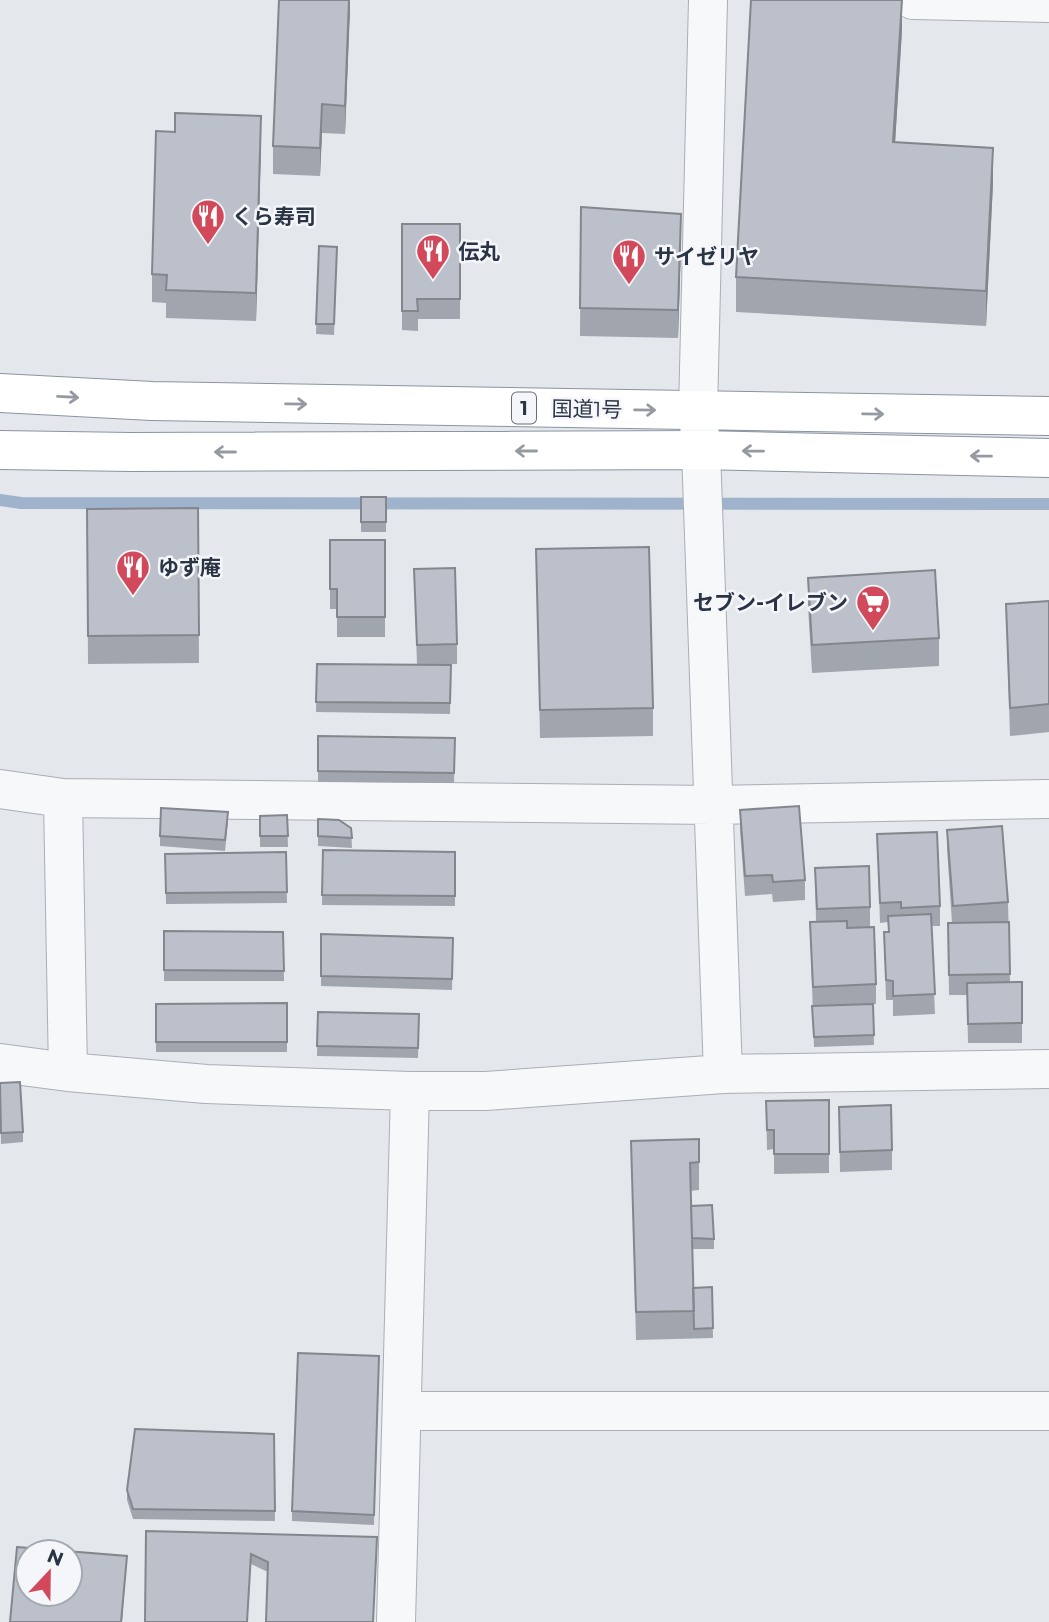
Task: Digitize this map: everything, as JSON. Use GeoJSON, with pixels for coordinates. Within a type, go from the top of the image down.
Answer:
{"type":"FeatureCollection","features":[{"type":"Feature","properties":{"kind":"highway","name":"国道1号"},"geometry":{"type":"LineString","coordinates":[[0,393],[152,401],[1049,416]]}},
{"type":"Feature","properties":{"kind":"highway","name":"国道1号"},"geometry":{"type":"LineString","coordinates":[[0,450],[131,453],[701,450],[1049,458]]}},
{"type":"Feature","properties":{"kind":"street"},"geometry":{"type":"LineString","coordinates":[[708,0],[698,411],[723,1074]]}},
{"type":"Feature","properties":{"kind":"street"},"geometry":{"type":"LineString","coordinates":[[913,0],[1049,3]]}},
{"type":"Feature","properties":{"kind":"street"},"geometry":{"type":"LineString","coordinates":[[0,789],[63,798],[713,805],[1049,799]]}},
{"type":"Feature","properties":{"kind":"street"},"geometry":{"type":"LineString","coordinates":[[63,798],[68,1072]]}},
{"type":"Feature","properties":{"kind":"street"},"geometry":{"type":"LineString","coordinates":[[0,1063],[206,1084],[410,1091],[486,1091],[723,1074],[1049,1069]]}},
{"type":"Feature","properties":{"kind":"street"},"geometry":{"type":"LineString","coordinates":[[396,1622],[410,1091]]}},
{"type":"Feature","properties":{"kind":"street"},"geometry":{"type":"LineString","coordinates":[[403,1411],[1049,1411]]}},
{"type":"Feature","properties":{"kind":"building"},"geometry":{"type":"Polygon","coordinates":[[[279,0],[349,0],[345,106],[322,104],[320,148],[273,146],[279,0]]]}},
{"type":"Feature","properties":{"kind":"building"},"geometry":{"type":"Polygon","coordinates":[[[751,0],[902,0],[893,142],[993,148],[986,291],[736,277],[751,0]]]}},
{"type":"Feature","properties":{"kind":"building"},"geometry":{"type":"Polygon","coordinates":[[[175,113],[261,116],[256,293],[166,290],[167,275],[152,274],[156,131],[175,132],[175,113]]]}},
{"type":"Feature","properties":{"kind":"building"},"geometry":{"type":"Polygon","coordinates":[[[581,207],[681,214],[678,310],[580,308],[581,207]]]}},
{"type":"Feature","properties":{"kind":"building"},"geometry":{"type":"Polygon","coordinates":[[[402,224],[460,224],[460,299],[417,299],[418,311],[402,311],[402,224]]]}},
{"type":"Feature","properties":{"kind":"building"},"geometry":{"type":"Polygon","coordinates":[[[319,246],[337,247],[334,324],[316,324],[319,246]]]}},
{"type":"Feature","properties":{"kind":"building"},"geometry":{"type":"Polygon","coordinates":[[[361,497],[386,497],[386,522],[361,522],[361,497]]]}},
{"type":"Feature","properties":{"kind":"building"},"geometry":{"type":"Polygon","coordinates":[[[198,508],[199,635],[88,636],[87,509],[198,508]]]}},
{"type":"Feature","properties":{"kind":"building"},"geometry":{"type":"Polygon","coordinates":[[[330,540],[385,540],[385,617],[337,617],[337,589],[330,589],[330,540]]]}},
{"type":"Feature","properties":{"kind":"building"},"geometry":{"type":"Polygon","coordinates":[[[649,547],[653,708],[540,710],[536,549],[649,547]]]}},
{"type":"Feature","properties":{"kind":"building"},"geometry":{"type":"Polygon","coordinates":[[[455,568],[457,644],[417,645],[414,569],[455,568]]]}},
{"type":"Feature","properties":{"kind":"building"},"geometry":{"type":"Polygon","coordinates":[[[935,570],[939,638],[812,645],[808,578],[935,570]]]}},
{"type":"Feature","properties":{"kind":"building"},"geometry":{"type":"Polygon","coordinates":[[[1049,601],[1049,704],[1010,708],[1006,604],[1049,601]]]}},
{"type":"Feature","properties":{"kind":"building"},"geometry":{"type":"Polygon","coordinates":[[[317,664],[451,665],[450,703],[316,702],[317,664]]]}},
{"type":"Feature","properties":{"kind":"building"},"geometry":{"type":"Polygon","coordinates":[[[318,736],[455,738],[454,773],[318,771],[318,736]]]}},
{"type":"Feature","properties":{"kind":"building"},"geometry":{"type":"Polygon","coordinates":[[[799,806],[805,880],[773,882],[772,875],[745,876],[740,810],[799,806]]]}},
{"type":"Feature","properties":{"kind":"building"},"geometry":{"type":"Polygon","coordinates":[[[161,808],[228,812],[225,840],[160,836],[161,808]]]}},
{"type":"Feature","properties":{"kind":"building"},"geometry":{"type":"Polygon","coordinates":[[[287,815],[288,836],[260,836],[260,816],[287,815]]]}},
{"type":"Feature","properties":{"kind":"building"},"geometry":{"type":"Polygon","coordinates":[[[318,819],[339,820],[351,828],[352,838],[318,836],[318,819]]]}},
{"type":"Feature","properties":{"kind":"building"},"geometry":{"type":"Polygon","coordinates":[[[1002,826],[1008,902],[953,906],[947,830],[1002,826]]]}},
{"type":"Feature","properties":{"kind":"building"},"geometry":{"type":"Polygon","coordinates":[[[937,832],[940,906],[901,908],[901,902],[880,903],[877,834],[937,832]]]}},
{"type":"Feature","properties":{"kind":"building"},"geometry":{"type":"Polygon","coordinates":[[[323,850],[455,852],[455,896],[322,895],[323,850]]]}},
{"type":"Feature","properties":{"kind":"building"},"geometry":{"type":"Polygon","coordinates":[[[286,852],[287,892],[166,893],[165,854],[286,852]]]}},
{"type":"Feature","properties":{"kind":"building"},"geometry":{"type":"Polygon","coordinates":[[[869,866],[870,907],[817,909],[815,868],[869,866]]]}},
{"type":"Feature","properties":{"kind":"building"},"geometry":{"type":"Polygon","coordinates":[[[931,914],[935,994],[893,996],[893,981],[886,980],[884,932],[889,932],[888,916],[931,914]]]}},
{"type":"Feature","properties":{"kind":"building"},"geometry":{"type":"Polygon","coordinates":[[[847,921],[847,928],[874,927],[876,984],[813,987],[810,922],[847,921]]]}},
{"type":"Feature","properties":{"kind":"building"},"geometry":{"type":"Polygon","coordinates":[[[1009,922],[1010,974],[949,975],[948,923],[1009,922]]]}},
{"type":"Feature","properties":{"kind":"building"},"geometry":{"type":"Polygon","coordinates":[[[164,931],[283,932],[284,971],[164,970],[164,931]]]}},
{"type":"Feature","properties":{"kind":"building"},"geometry":{"type":"Polygon","coordinates":[[[321,934],[453,938],[452,979],[321,976],[321,934]]]}},
{"type":"Feature","properties":{"kind":"building"},"geometry":{"type":"Polygon","coordinates":[[[1022,982],[1022,1023],[968,1024],[967,983],[1022,982]]]}},
{"type":"Feature","properties":{"kind":"building"},"geometry":{"type":"Polygon","coordinates":[[[287,1003],[287,1042],[156,1042],[156,1004],[287,1003]]]}},
{"type":"Feature","properties":{"kind":"building"},"geometry":{"type":"Polygon","coordinates":[[[873,1004],[874,1035],[814,1037],[812,1006],[873,1004]]]}},
{"type":"Feature","properties":{"kind":"building"},"geometry":{"type":"Polygon","coordinates":[[[318,1012],[419,1014],[418,1048],[317,1046],[318,1012]]]}},
{"type":"Feature","properties":{"kind":"building"},"geometry":{"type":"Polygon","coordinates":[[[20,1082],[23,1132],[1,1133],[0,1083],[20,1082]]]}},
{"type":"Feature","properties":{"kind":"building"},"geometry":{"type":"Polygon","coordinates":[[[829,1100],[829,1154],[774,1154],[774,1130],[767,1130],[766,1101],[829,1100]]]}},
{"type":"Feature","properties":{"kind":"building"},"geometry":{"type":"Polygon","coordinates":[[[891,1105],[892,1150],[840,1152],[839,1107],[891,1105]]]}},
{"type":"Feature","properties":{"kind":"building"},"geometry":{"type":"Polygon","coordinates":[[[699,1139],[699,1162],[690,1163],[694,1311],[636,1312],[631,1141],[699,1139]]]}},
{"type":"Feature","properties":{"kind":"building"},"geometry":{"type":"Polygon","coordinates":[[[712,1205],[714,1239],[692,1238],[691,1206],[712,1205]]]}},
{"type":"Feature","properties":{"kind":"building"},"geometry":{"type":"Polygon","coordinates":[[[712,1287],[713,1328],[694,1329],[693,1288],[712,1287]]]}},
{"type":"Feature","properties":{"kind":"building"},"geometry":{"type":"Polygon","coordinates":[[[298,1353],[379,1356],[374,1515],[292,1511],[298,1353]]]}},
{"type":"Feature","properties":{"kind":"building"},"geometry":{"type":"Polygon","coordinates":[[[135,1429],[274,1434],[275,1511],[133,1509],[127,1490],[135,1429]]]}},
{"type":"Feature","properties":{"kind":"building"},"geometry":{"type":"Polygon","coordinates":[[[146,1531],[377,1537],[373,1622],[266,1622],[268,1562],[251,1554],[247,1622],[145,1622],[146,1531]]]}},
{"type":"Feature","properties":{"kind":"building"},"geometry":{"type":"Polygon","coordinates":[[[84,1552],[127,1556],[121,1622],[10,1622],[14,1579],[14,1608],[84,1608],[84,1552]]]}},
{"type":"Feature","properties":{"kind":"waterway"},"geometry":{"type":"LineString","coordinates":[[0,500],[21,503],[1049,504]]}},
{"type":"Feature","properties":{"kind":"place","name":"くら寿司"},"geometry":{"type":"Point","coordinates":[208,246]}},
{"type":"Feature","properties":{"kind":"place","name":"伝丸"},"geometry":{"type":"Point","coordinates":[433,281]}},
{"type":"Feature","properties":{"kind":"place","name":"サイゼリヤ"},"geometry":{"type":"Point","coordinates":[629,286]}},
{"type":"Feature","properties":{"kind":"place","name":"ゆず庵"},"geometry":{"type":"Point","coordinates":[133,597]}},
{"type":"Feature","properties":{"kind":"place","name":"セブン-イレブン"},"geometry":{"type":"Point","coordinates":[873,632]}}]}
